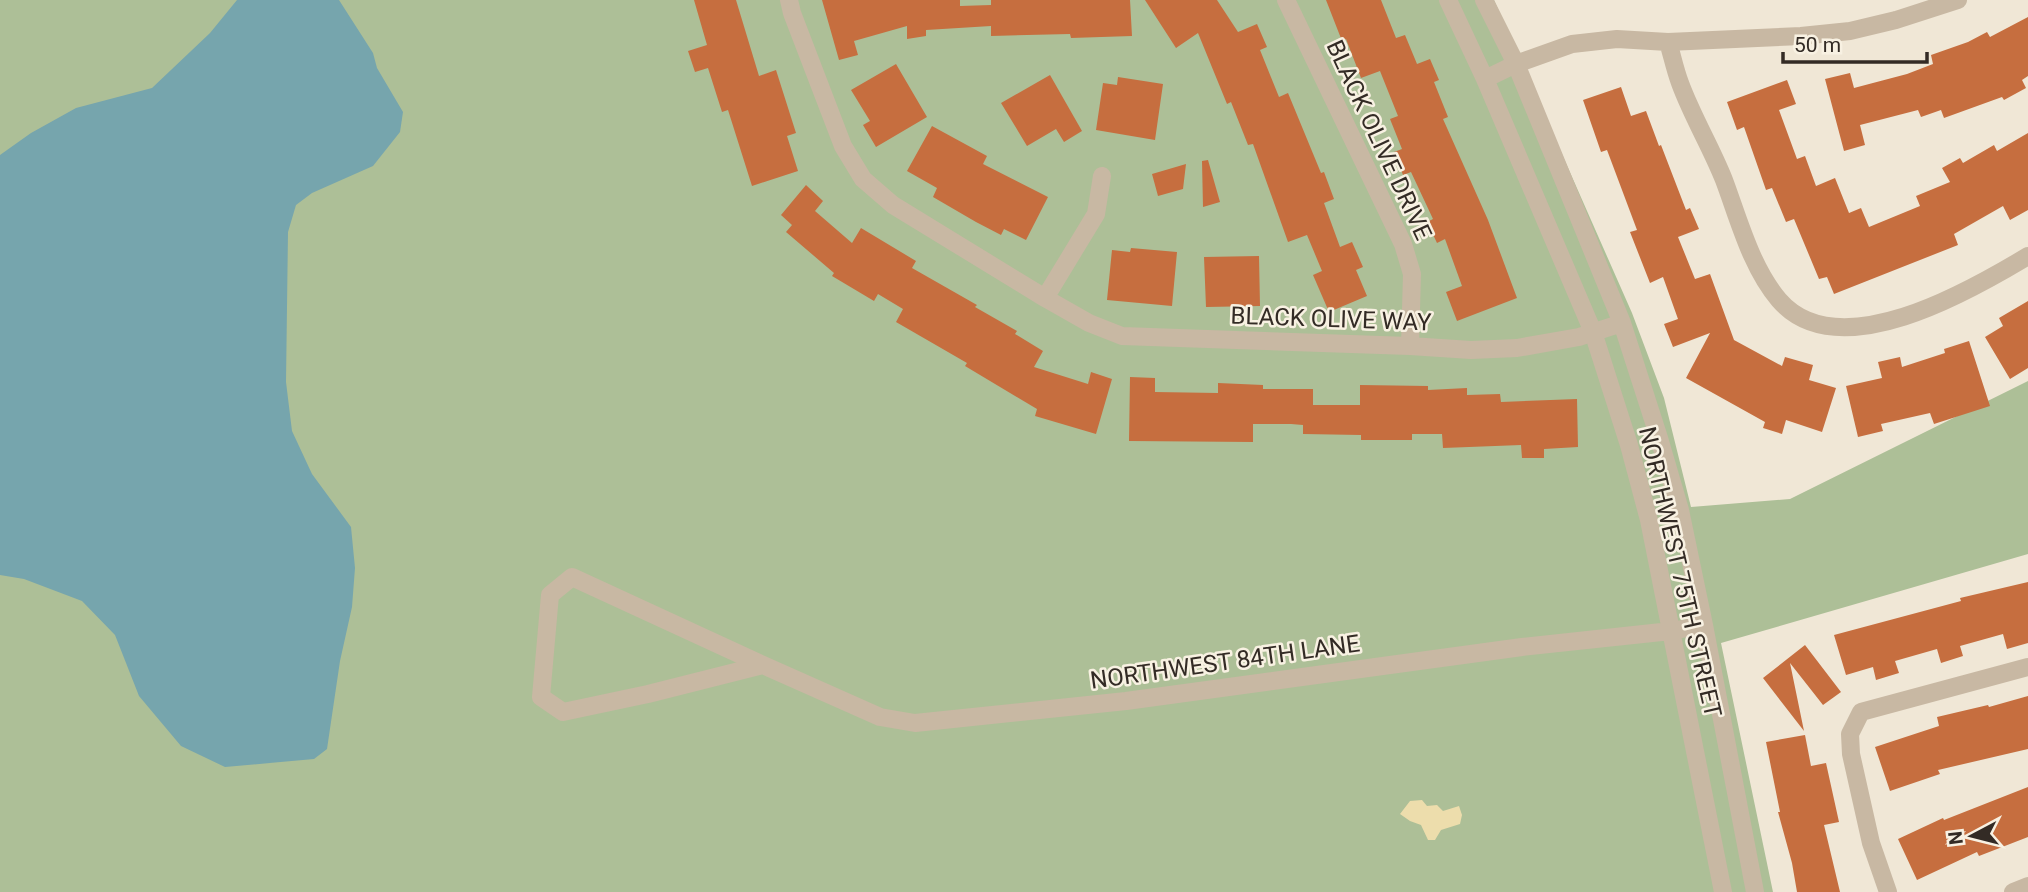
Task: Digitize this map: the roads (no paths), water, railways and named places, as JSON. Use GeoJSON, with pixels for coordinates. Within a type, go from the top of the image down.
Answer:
{"type":"FeatureCollection","features":[{"type":"Feature","properties":{"kind":"street","name":"BLACK OLIVE WAY"},"geometry":{"type":"LineString","coordinates":[[789,0],[843,146],[863,179],[893,205],[1045,298],[1089,323],[1122,336],[1410,346],[1471,351],[1517,348],[1622,323]]}},
{"type":"Feature","properties":{"kind":"street","name":"BLACK OLIVE DRIVE"},"geometry":{"type":"LineString","coordinates":[[1286,0],[1403,244],[1412,274],[1410,346]]}},
{"type":"Feature","properties":{"kind":"street","name":"NORTHWEST 75TH STREET"},"geometry":{"type":"LineString","coordinates":[[1448,0],[1485,79],[1593,332],[1632,457],[1648,520],[1723,892]]}},
{"type":"Feature","properties":{"kind":"street","name":"NORTHWEST 75TH STREET"},"geometry":{"type":"LineString","coordinates":[[1484,0],[1516,64],[1622,323],[1659,438],[1680,510],[1755,892]]}},
{"type":"Feature","properties":{"kind":"street"},"geometry":{"type":"LineString","coordinates":[[1485,79],[1516,64],[1572,44],[1617,39],[1668,42],[1801,36],[1850,30],[1896,20],[1958,0]]}},
{"type":"Feature","properties":{"kind":"street"},"geometry":{"type":"LineString","coordinates":[[1668,42],[1679,82],[1721,174],[1760,273],[1780,302],[1800,318],[1826,325],[1852,327],[1895,318],[1931,308],[1981,285],[2028,256]]}},
{"type":"Feature","properties":{"kind":"street"},"geometry":{"type":"LineString","coordinates":[[1045,298],[1096,214],[1102,176]]}},
{"type":"Feature","properties":{"kind":"street","name":"NORTHWEST 84TH LANE"},"geometry":{"type":"LineString","coordinates":[[762,664],[648,695],[563,712],[541,697],[550,595],[572,577],[880,717],[915,723],[1150,698],[1704,625]]}},
{"type":"Feature","properties":{"kind":"street"},"geometry":{"type":"LineString","coordinates":[[1888,892],[1871,842],[1851,754],[1850,734],[1861,712],[2028,667]]}},
{"type":"Feature","properties":{"kind":"street"},"geometry":{"type":"LineString","coordinates":[[2014,892],[2028,886]]}},
{"type":"Feature","properties":{"kind":"water"},"geometry":{"type":"Polygon","coordinates":[[[237,0],[339,0],[373,53],[377,68],[403,112],[400,132],[373,166],[312,193],[296,205],[288,232],[286,382],[292,431],[312,474],[351,527],[355,568],[352,607],[340,661],[327,749],[314,759],[225,767],[181,746],[139,696],[115,635],[82,601],[24,579],[0,575],[0,155],[31,133],[76,108],[152,88],[210,33],[237,0]]]}}]}
